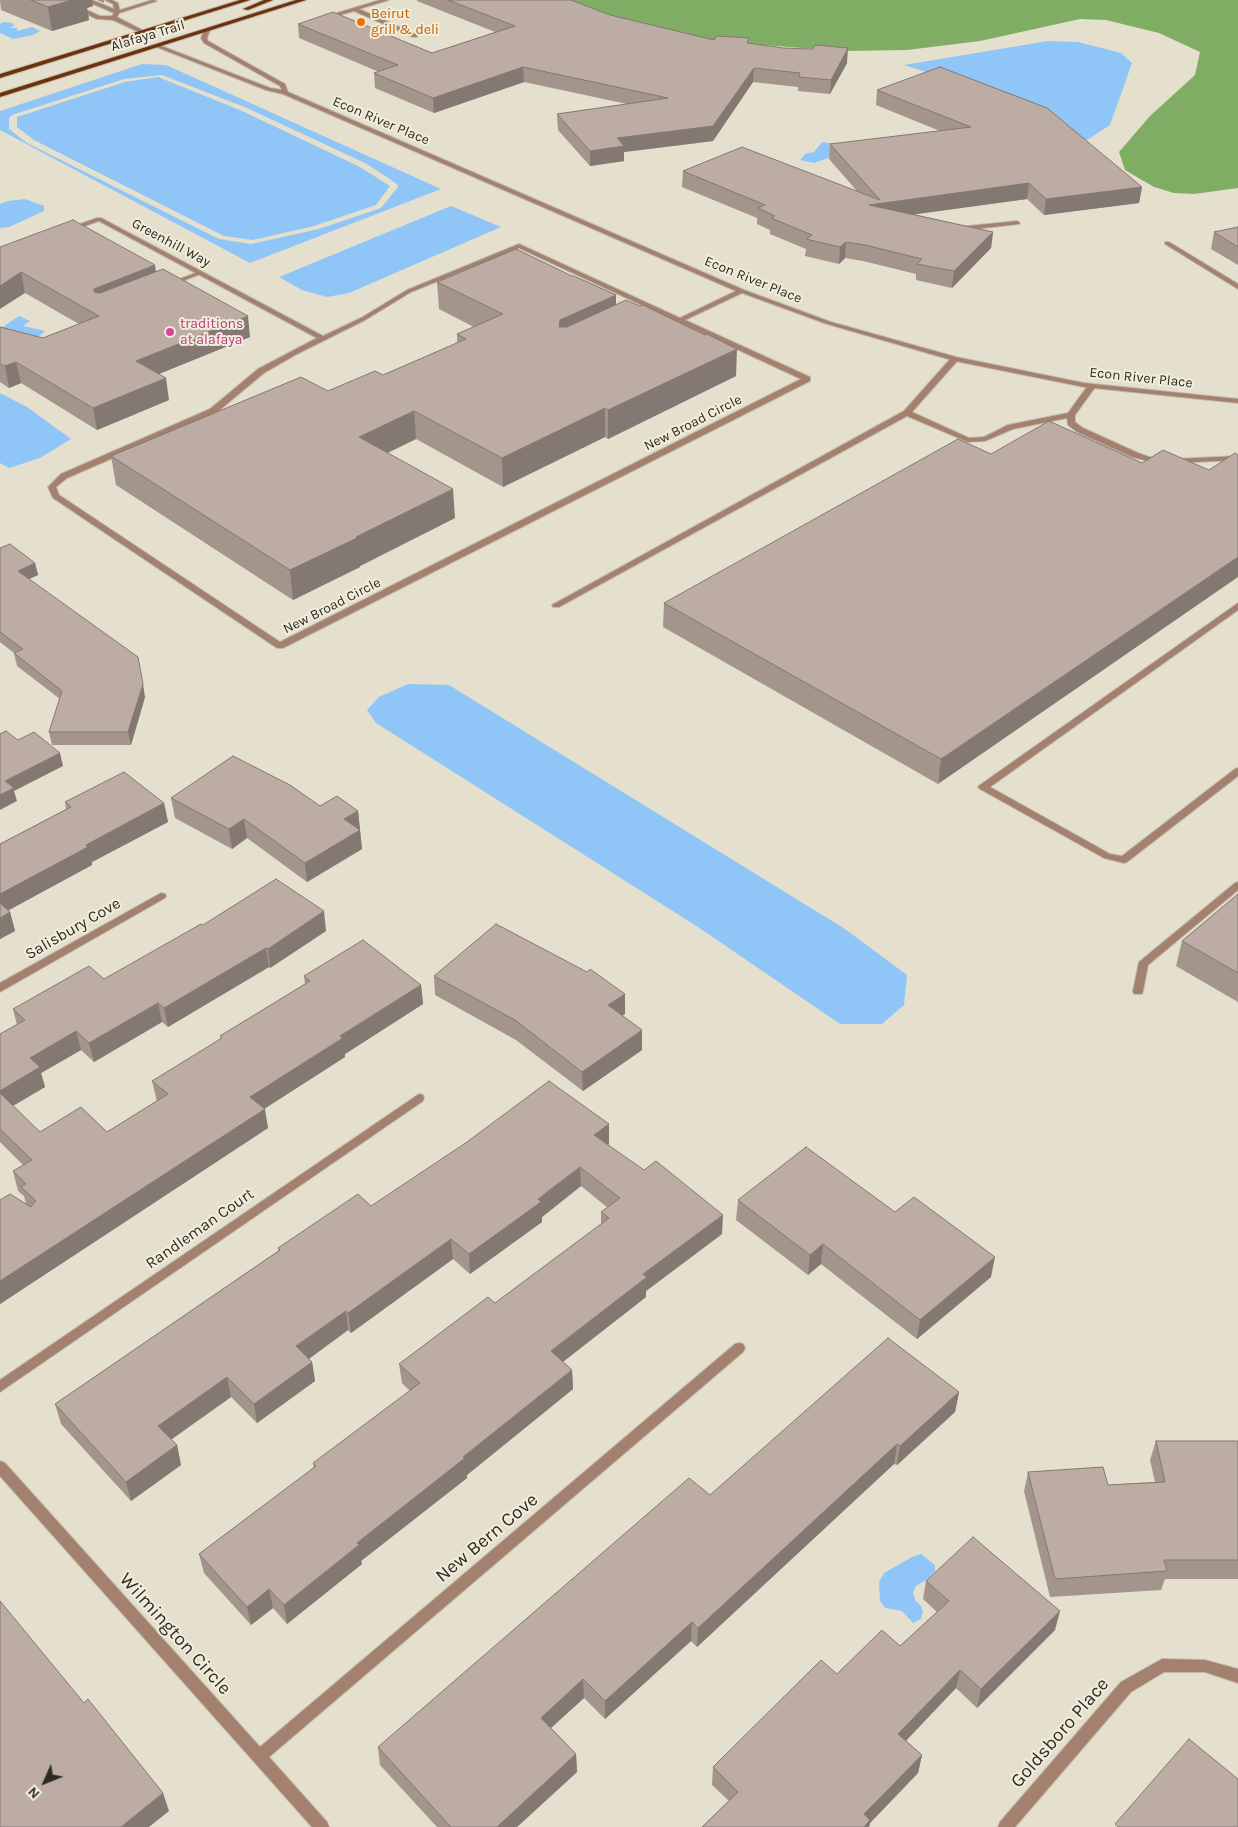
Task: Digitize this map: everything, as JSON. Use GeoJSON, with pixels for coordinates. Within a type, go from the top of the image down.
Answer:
{"type":"FeatureCollection","features":[{"type":"Feature","properties":{"kind":"main road","name":"Alafaya Trail"},"geometry":{"type":"LineString","coordinates":[[0,76],[247,0]]}},
{"type":"Feature","properties":{"kind":"main road"},"geometry":{"type":"LineString","coordinates":[[157,46],[182,30],[260,5],[270,0]]}},
{"type":"Feature","properties":{"kind":"main road","name":"Alafaya Trail"},"geometry":{"type":"LineString","coordinates":[[0,95],[303,0]]}},
{"type":"Feature","properties":{"kind":"main road"},"geometry":{"type":"LineString","coordinates":[[132,44],[142,37],[143,32]]}},
{"type":"Feature","properties":{"kind":"main road"},"geometry":{"type":"LineString","coordinates":[[0,91],[41,73]]}},
{"type":"Feature","properties":{"kind":"street"},"geometry":{"type":"LineString","coordinates":[[60,0],[99,18],[114,18],[143,32]]}},
{"type":"Feature","properties":{"kind":"street"},"geometry":{"type":"LineString","coordinates":[[87,0],[117,12],[154,0]]}},
{"type":"Feature","properties":{"kind":"street"},"geometry":{"type":"LineString","coordinates":[[108,0],[115,3],[117,12],[114,18]]}},
{"type":"Feature","properties":{"kind":"street"},"geometry":{"type":"LineString","coordinates":[[340,12],[356,10],[386,0]]}},
{"type":"Feature","properties":{"kind":"street"},"geometry":{"type":"LineString","coordinates":[[356,10],[415,36]]}},
{"type":"Feature","properties":{"kind":"street","name":"Econ River Place"},"geometry":{"type":"LineString","coordinates":[[207,30],[204,38],[206,42],[283,85],[285,93]]}},
{"type":"Feature","properties":{"kind":"street","name":"Econ River Place"},"geometry":{"type":"LineString","coordinates":[[157,46],[268,89],[285,93],[742,291],[829,324],[955,359],[1092,386],[1238,402]]}},
{"type":"Feature","properties":{"kind":"street","name":"Greenhill Way"},"geometry":{"type":"LineString","coordinates":[[63,232],[99,220],[324,338]]}},
{"type":"Feature","properties":{"kind":"street"},"geometry":{"type":"LineString","coordinates":[[953,229],[1017,223]]}},
{"type":"Feature","properties":{"kind":"street"},"geometry":{"type":"LineString","coordinates":[[1166,243],[1238,287]]}},
{"type":"Feature","properties":{"kind":"street","name":"New Broad Circle"},"geometry":{"type":"LineString","coordinates":[[519,246],[807,379],[280,646],[56,496],[52,487],[64,476],[213,411],[262,371],[294,352],[324,338],[363,319],[409,291],[519,246]]}},
{"type":"Feature","properties":{"kind":"street"},"geometry":{"type":"LineString","coordinates":[[164,287],[200,273]]}},
{"type":"Feature","properties":{"kind":"street"},"geometry":{"type":"LineString","coordinates":[[680,320],[742,291]]}},
{"type":"Feature","properties":{"kind":"street"},"geometry":{"type":"LineString","coordinates":[[647,313],[656,309]]}},
{"type":"Feature","properties":{"kind":"street"},"geometry":{"type":"LineString","coordinates":[[556,605],[907,413],[955,359]]}},
{"type":"Feature","properties":{"kind":"street"},"geometry":{"type":"LineString","coordinates":[[1092,386],[1071,415],[1071,423],[1080,430],[1135,455],[1151,460],[1163,462],[1238,458]]}},
{"type":"Feature","properties":{"kind":"street"},"geometry":{"type":"LineString","coordinates":[[907,413],[968,440],[985,439],[1011,427],[1071,415]]}},
{"type":"Feature","properties":{"kind":"street"},"geometry":{"type":"LineString","coordinates":[[1238,606],[983,787],[1107,856],[1124,860],[1238,771]]}},
{"type":"Feature","properties":{"kind":"street"},"geometry":{"type":"LineString","coordinates":[[1138,991],[1143,964],[1238,885]]}},
{"type":"Feature","properties":{"kind":"street","name":"Salisbury Cove"},"geometry":{"type":"LineString","coordinates":[[0,988],[161,896]]}},
{"type":"Feature","properties":{"kind":"street","name":"Randleman Court"},"geometry":{"type":"LineString","coordinates":[[0,1387],[419,1098]]}},
{"type":"Feature","properties":{"kind":"street","name":"New Bern Cove"},"geometry":{"type":"LineString","coordinates":[[260,1756],[739,1348]]}},
{"type":"Feature","properties":{"kind":"street","name":"Wilmington Circle"},"geometry":{"type":"LineString","coordinates":[[0,1467],[322,1827]]}},
{"type":"Feature","properties":{"kind":"street","name":"Goldsboro Place"},"geometry":{"type":"LineString","coordinates":[[1005,1827],[1126,1688],[1162,1665],[1205,1666],[1238,1676]]}},
{"type":"Feature","properties":{"kind":"green space"},"geometry":{"type":"Polygon","coordinates":[[[565,0],[1238,0],[1238,188],[1194,194],[1174,193],[1154,187],[1125,170],[1119,152],[1150,116],[1195,75],[1200,52],[1159,33],[1106,20],[1080,19],[980,41],[907,50],[845,51],[706,41],[662,33],[565,0]]]}},
{"type":"Feature","properties":{"kind":"water"},"geometry":{"type":"Polygon","coordinates":[[[4,22],[13,23],[14,26],[10,28],[17,28],[17,31],[32,27],[40,31],[33,35],[13,39],[0,33],[0,24],[4,22]]]}},
{"type":"Feature","properties":{"kind":"water"},"geometry":{"type":"Polygon","coordinates":[[[1048,41],[1078,42],[1121,53],[1132,63],[1110,125],[1087,140],[1068,139],[929,73],[904,65],[1048,41]]]}},
{"type":"Feature","properties":{"kind":"water"},"geometry":{"type":"Polygon","coordinates":[[[142,64],[166,65],[441,189],[250,263],[0,130],[0,111],[142,64]],[[162,75],[124,79],[12,115],[9,118],[9,129],[27,143],[219,239],[251,244],[319,229],[381,208],[398,187],[397,184],[367,164],[247,108],[162,75]]]}},
{"type":"Feature","properties":{"kind":"water"},"geometry":{"type":"Polygon","coordinates":[[[158,77],[240,110],[360,167],[390,186],[376,205],[314,226],[253,240],[224,236],[34,140],[17,127],[17,117],[125,82],[158,77]]]}},
{"type":"Feature","properties":{"kind":"water"},"geometry":{"type":"Polygon","coordinates":[[[822,142],[836,144],[834,156],[814,163],[800,160],[805,154],[814,152],[822,142]]]}},
{"type":"Feature","properties":{"kind":"water"},"geometry":{"type":"Polygon","coordinates":[[[25,199],[44,206],[44,211],[9,227],[0,228],[0,204],[25,199]]]}},
{"type":"Feature","properties":{"kind":"water"},"geometry":{"type":"Polygon","coordinates":[[[451,206],[501,227],[349,293],[327,297],[302,290],[279,277],[451,206]]]}},
{"type":"Feature","properties":{"kind":"water"},"geometry":{"type":"Polygon","coordinates":[[[19,316],[30,321],[23,326],[45,331],[33,342],[0,329],[19,316]]]}},
{"type":"Feature","properties":{"kind":"water"},"geometry":{"type":"Polygon","coordinates":[[[0,393],[27,407],[71,439],[40,458],[9,468],[0,463],[0,393]]]}},
{"type":"Feature","properties":{"kind":"water"},"geometry":{"type":"Polygon","coordinates":[[[408,684],[449,685],[845,929],[907,975],[904,1005],[882,1024],[840,1024],[698,927],[376,723],[367,710],[379,697],[408,684]]]}},
{"type":"Feature","properties":{"kind":"water"},"geometry":{"type":"Polygon","coordinates":[[[921,1554],[935,1565],[935,1571],[916,1586],[913,1593],[923,1612],[921,1619],[913,1623],[902,1611],[885,1608],[880,1601],[879,1582],[884,1573],[921,1554]]]}},
{"type":"Feature","properties":{"kind":"building"},"geometry":{"type":"Polygon","coordinates":[[[31,0],[72,0],[48,7],[31,0]]]}},
{"type":"Feature","properties":{"kind":"building"},"geometry":{"type":"Polygon","coordinates":[[[448,0],[571,0],[610,15],[714,40],[717,36],[749,38],[747,43],[783,48],[813,49],[815,45],[848,48],[831,80],[799,77],[800,73],[754,68],[713,126],[617,138],[624,146],[590,151],[557,114],[668,98],[523,67],[433,98],[374,73],[398,65],[298,24],[333,12],[432,53],[515,26],[448,0]]]}},
{"type":"Feature","properties":{"kind":"building"},"geometry":{"type":"Polygon","coordinates":[[[940,67],[1047,108],[1142,187],[1046,199],[1029,183],[869,205],[993,232],[954,271],[917,264],[922,259],[865,245],[846,242],[840,247],[806,239],[812,235],[771,218],[775,216],[758,208],[765,205],[683,171],[742,147],[880,200],[830,144],[971,127],[877,90],[940,67]]]}},
{"type":"Feature","properties":{"kind":"building"},"geometry":{"type":"Polygon","coordinates":[[[73,220],[155,265],[94,289],[94,292],[100,293],[163,269],[248,316],[136,361],[166,378],[93,408],[16,362],[5,366],[0,364],[0,327],[43,338],[99,316],[21,272],[0,286],[0,247],[73,220]]]}},
{"type":"Feature","properties":{"kind":"building"},"geometry":{"type":"Polygon","coordinates":[[[1238,227],[1238,247],[1214,232],[1238,227]]]}},
{"type":"Feature","properties":{"kind":"building"},"geometry":{"type":"Polygon","coordinates":[[[516,249],[616,295],[560,320],[559,327],[567,327],[626,300],[640,306],[643,305],[737,349],[608,410],[605,408],[502,458],[414,411],[359,437],[453,489],[290,570],[111,456],[301,377],[328,391],[375,371],[383,375],[466,339],[457,334],[503,314],[437,282],[516,249]]]}},
{"type":"Feature","properties":{"kind":"building"},"geometry":{"type":"Polygon","coordinates":[[[1049,421],[1142,463],[1163,450],[1209,470],[1235,453],[1238,455],[1238,557],[941,759],[664,603],[958,439],[991,454],[1049,421]]]}},
{"type":"Feature","properties":{"kind":"building"},"geometry":{"type":"Polygon","coordinates":[[[10,544],[35,563],[18,571],[138,657],[143,684],[128,732],[49,732],[62,691],[14,653],[23,649],[0,632],[0,548],[10,544]]]}},
{"type":"Feature","properties":{"kind":"building"},"geometry":{"type":"Polygon","coordinates":[[[6,731],[18,740],[34,732],[60,753],[5,781],[14,788],[0,795],[0,734],[6,731]]]}},
{"type":"Feature","properties":{"kind":"building"},"geometry":{"type":"Polygon","coordinates":[[[233,756],[290,785],[320,806],[337,796],[358,811],[344,819],[360,830],[305,863],[244,819],[229,829],[171,798],[233,756]]]}},
{"type":"Feature","properties":{"kind":"building"},"geometry":{"type":"Polygon","coordinates":[[[124,772],[164,803],[86,845],[88,847],[0,894],[0,844],[71,807],[65,802],[124,772]]]}},
{"type":"Feature","properties":{"kind":"building"},"geometry":{"type":"Polygon","coordinates":[[[276,879],[324,911],[268,949],[266,948],[164,1008],[158,1003],[89,1043],[76,1031],[30,1058],[40,1067],[0,1091],[0,1034],[25,1020],[13,1009],[89,966],[104,979],[201,924],[203,925],[276,879]]]}},
{"type":"Feature","properties":{"kind":"building"},"geometry":{"type":"Polygon","coordinates":[[[1238,894],[1238,973],[1182,941],[1238,894]]]}},
{"type":"Feature","properties":{"kind":"building"},"geometry":{"type":"Polygon","coordinates":[[[0,903],[10,912],[0,918],[0,903]]]}},
{"type":"Feature","properties":{"kind":"building"},"geometry":{"type":"Polygon","coordinates":[[[496,924],[587,972],[590,969],[625,994],[608,1005],[642,1030],[582,1072],[515,1020],[434,976],[496,924]]]}},
{"type":"Feature","properties":{"kind":"building"},"geometry":{"type":"Polygon","coordinates":[[[363,940],[421,985],[340,1036],[343,1038],[250,1097],[265,1109],[0,1281],[0,1200],[10,1194],[31,1207],[36,1201],[21,1187],[26,1184],[13,1171],[32,1160],[0,1129],[0,1093],[40,1132],[81,1107],[107,1132],[168,1094],[152,1081],[222,1038],[220,1036],[310,981],[304,976],[363,940]]]}},
{"type":"Feature","properties":{"kind":"building"},"geometry":{"type":"Polygon","coordinates":[[[549,1081],[609,1124],[594,1135],[644,1170],[656,1161],[723,1215],[643,1274],[647,1277],[551,1351],[572,1370],[357,1543],[359,1545],[284,1605],[269,1589],[247,1607],[199,1554],[316,1466],[313,1463],[420,1383],[399,1364],[488,1297],[495,1303],[609,1218],[601,1212],[620,1198],[580,1167],[538,1199],[541,1202],[469,1254],[451,1239],[348,1313],[346,1311],[296,1346],[312,1362],[254,1404],[227,1377],[158,1426],[177,1445],[126,1482],[55,1404],[280,1250],[278,1248],[358,1194],[371,1206],[467,1142],[549,1081]]]}},
{"type":"Feature","properties":{"kind":"building"},"geometry":{"type":"Polygon","coordinates":[[[806,1147],[895,1212],[914,1197],[995,1257],[920,1320],[823,1244],[810,1255],[738,1200],[806,1147]]]}},
{"type":"Feature","properties":{"kind":"building"},"geometry":{"type":"Polygon","coordinates":[[[888,1338],[959,1392],[900,1446],[897,1444],[698,1628],[692,1622],[605,1701],[583,1679],[541,1718],[576,1754],[497,1827],[451,1827],[378,1747],[689,1478],[710,1495],[888,1338]]]}},
{"type":"Feature","properties":{"kind":"building"},"geometry":{"type":"Polygon","coordinates":[[[1156,1441],[1238,1441],[1238,1560],[1164,1560],[1167,1571],[1055,1579],[1028,1472],[1103,1467],[1108,1485],[1165,1482],[1156,1441]]]}},
{"type":"Feature","properties":{"kind":"building"},"geometry":{"type":"Polygon","coordinates":[[[973,1537],[1060,1611],[981,1689],[960,1670],[898,1734],[922,1755],[864,1814],[870,1820],[864,1827],[702,1827],[738,1792],[713,1767],[821,1660],[837,1674],[882,1630],[900,1646],[949,1601],[926,1581],[973,1537]]]}},
{"type":"Feature","properties":{"kind":"building"},"geometry":{"type":"Polygon","coordinates":[[[0,1601],[84,1703],[88,1699],[163,1793],[121,1827],[0,1827],[0,1601]]]}},
{"type":"Feature","properties":{"kind":"building"},"geometry":{"type":"Polygon","coordinates":[[[1189,1739],[1238,1779],[1238,1827],[1118,1827],[1115,1824],[1189,1739]]]}},
{"type":"Feature","properties":{"kind":"place","name":"Beirut grill & deli"},"geometry":{"type":"Point","coordinates":[361,22]}},
{"type":"Feature","properties":{"kind":"place","name":"traditions at alafaya"},"geometry":{"type":"Point","coordinates":[170,332]}}]}
